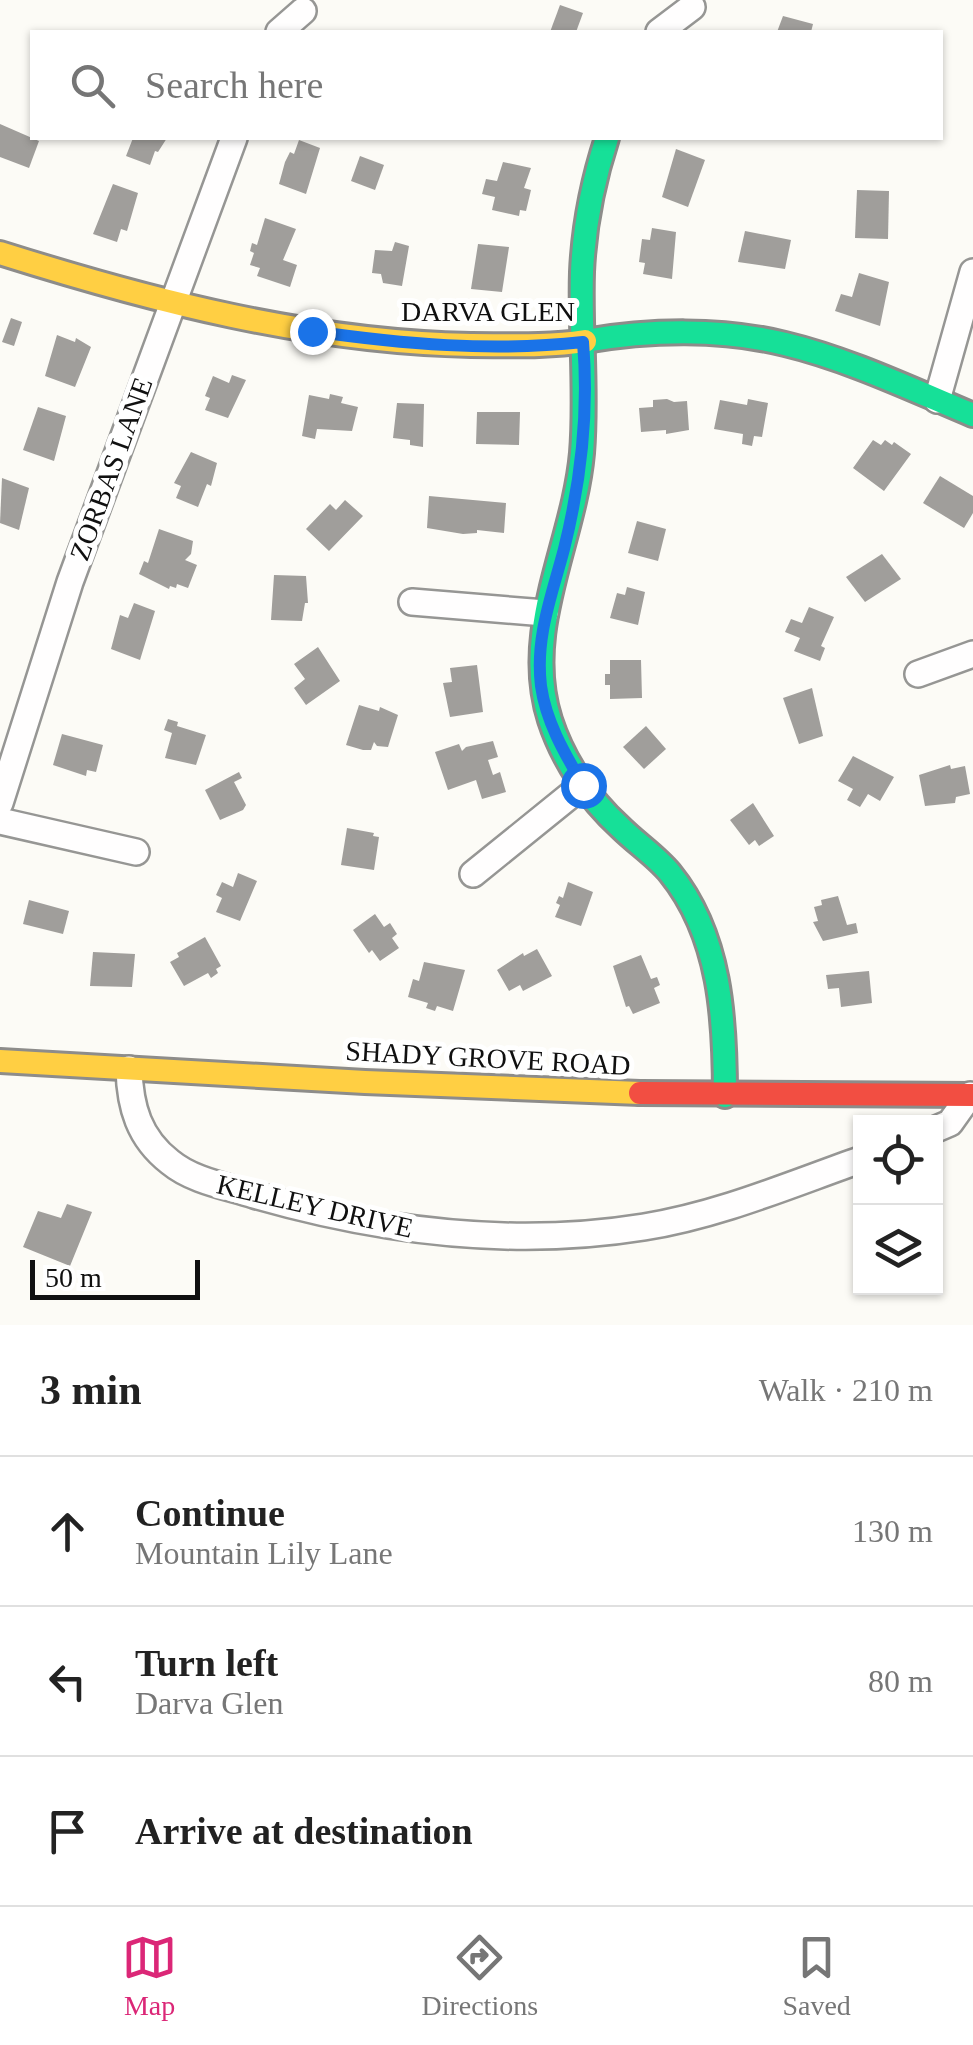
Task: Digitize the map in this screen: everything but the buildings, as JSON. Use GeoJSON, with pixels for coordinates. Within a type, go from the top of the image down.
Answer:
{"type":"FeatureCollection","features":[{"type":"Feature","properties":{"kind":"street"},"geometry":{"type":"LineString","coordinates":[[662,30],[692,7]]}},
{"type":"Feature","properties":{"kind":"street"},"geometry":{"type":"LineString","coordinates":[[282,30],[303,11]]}},
{"type":"Feature","properties":{"kind":"street","name":"ZORBAS LANE"},"geometry":{"type":"LineString","coordinates":[[0,803],[70,582],[233,140]]}},
{"type":"Feature","properties":{"kind":"street"},"geometry":{"type":"LineString","coordinates":[[607,140],[586,222],[582,272],[584,445],[564,550],[545,613],[540,650],[542,686],[549,718],[583,785],[668,872],[690,900],[706,931],[722,1008],[725,1096]]}},
{"type":"Feature","properties":{"kind":"street","name":"DARVA GLEN"},"geometry":{"type":"LineString","coordinates":[[0,252],[116,290],[173,304],[373,340],[550,346],[614,336],[747,337],[787,344],[973,414]]}},
{"type":"Feature","properties":{"kind":"street"},"geometry":{"type":"LineString","coordinates":[[937,400],[973,272]]}},
{"type":"Feature","properties":{"kind":"street"},"geometry":{"type":"LineString","coordinates":[[412,602],[545,613]]}},
{"type":"Feature","properties":{"kind":"street"},"geometry":{"type":"LineString","coordinates":[[918,674],[973,654]]}},
{"type":"Feature","properties":{"kind":"street"},"geometry":{"type":"LineString","coordinates":[[473,874],[583,785]]}},
{"type":"Feature","properties":{"kind":"street"},"geometry":{"type":"LineString","coordinates":[[0,821],[136,852]]}},
{"type":"Feature","properties":{"kind":"street","name":"SHADY GROVE ROAD"},"geometry":{"type":"LineString","coordinates":[[0,1061],[522,1091],[725,1096],[971,1095]]}},
{"type":"Feature","properties":{"kind":"street","name":"KELLEY DRIVE"},"geometry":{"type":"LineString","coordinates":[[129,1069],[130,1101],[139,1125],[171,1164],[193,1177],[294,1207],[361,1222],[429,1231],[514,1236],[642,1227],[700,1216],[756,1199],[853,1163]]}},
{"type":"Feature","properties":{"kind":"street"},"geometry":{"type":"LineString","coordinates":[[943,1126],[971,1095]]}},
{"type":"Feature","properties":{"kind":"traffic: fast"},"geometry":{"type":"LineString","coordinates":[[606,140],[590,204],[583,255],[582,453],[545,619],[543,686],[555,735],[578,778],[609,816],[670,873],[700,924],[717,979],[725,1096]]}},
{"type":"Feature","properties":{"kind":"traffic: fast"},"geometry":{"type":"LineString","coordinates":[[585,341],[685,332],[761,339],[833,358],[973,415]]}},
{"type":"Feature","properties":{"kind":"traffic: slow"},"geometry":{"type":"LineString","coordinates":[[0,253],[173,302],[291,327],[471,345],[585,341]]}},
{"type":"Feature","properties":{"kind":"traffic: slow"},"geometry":{"type":"LineString","coordinates":[[0,1061],[640,1093]]}},
{"type":"Feature","properties":{"kind":"traffic: jam"},"geometry":{"type":"LineString","coordinates":[[640,1093],[973,1095]]}},
{"type":"Feature","properties":{"kind":"route"},"geometry":{"type":"LineString","coordinates":[[312,331],[427,344],[550,346],[583,342],[584,445],[540,650],[549,718],[583,785]]}}]}
